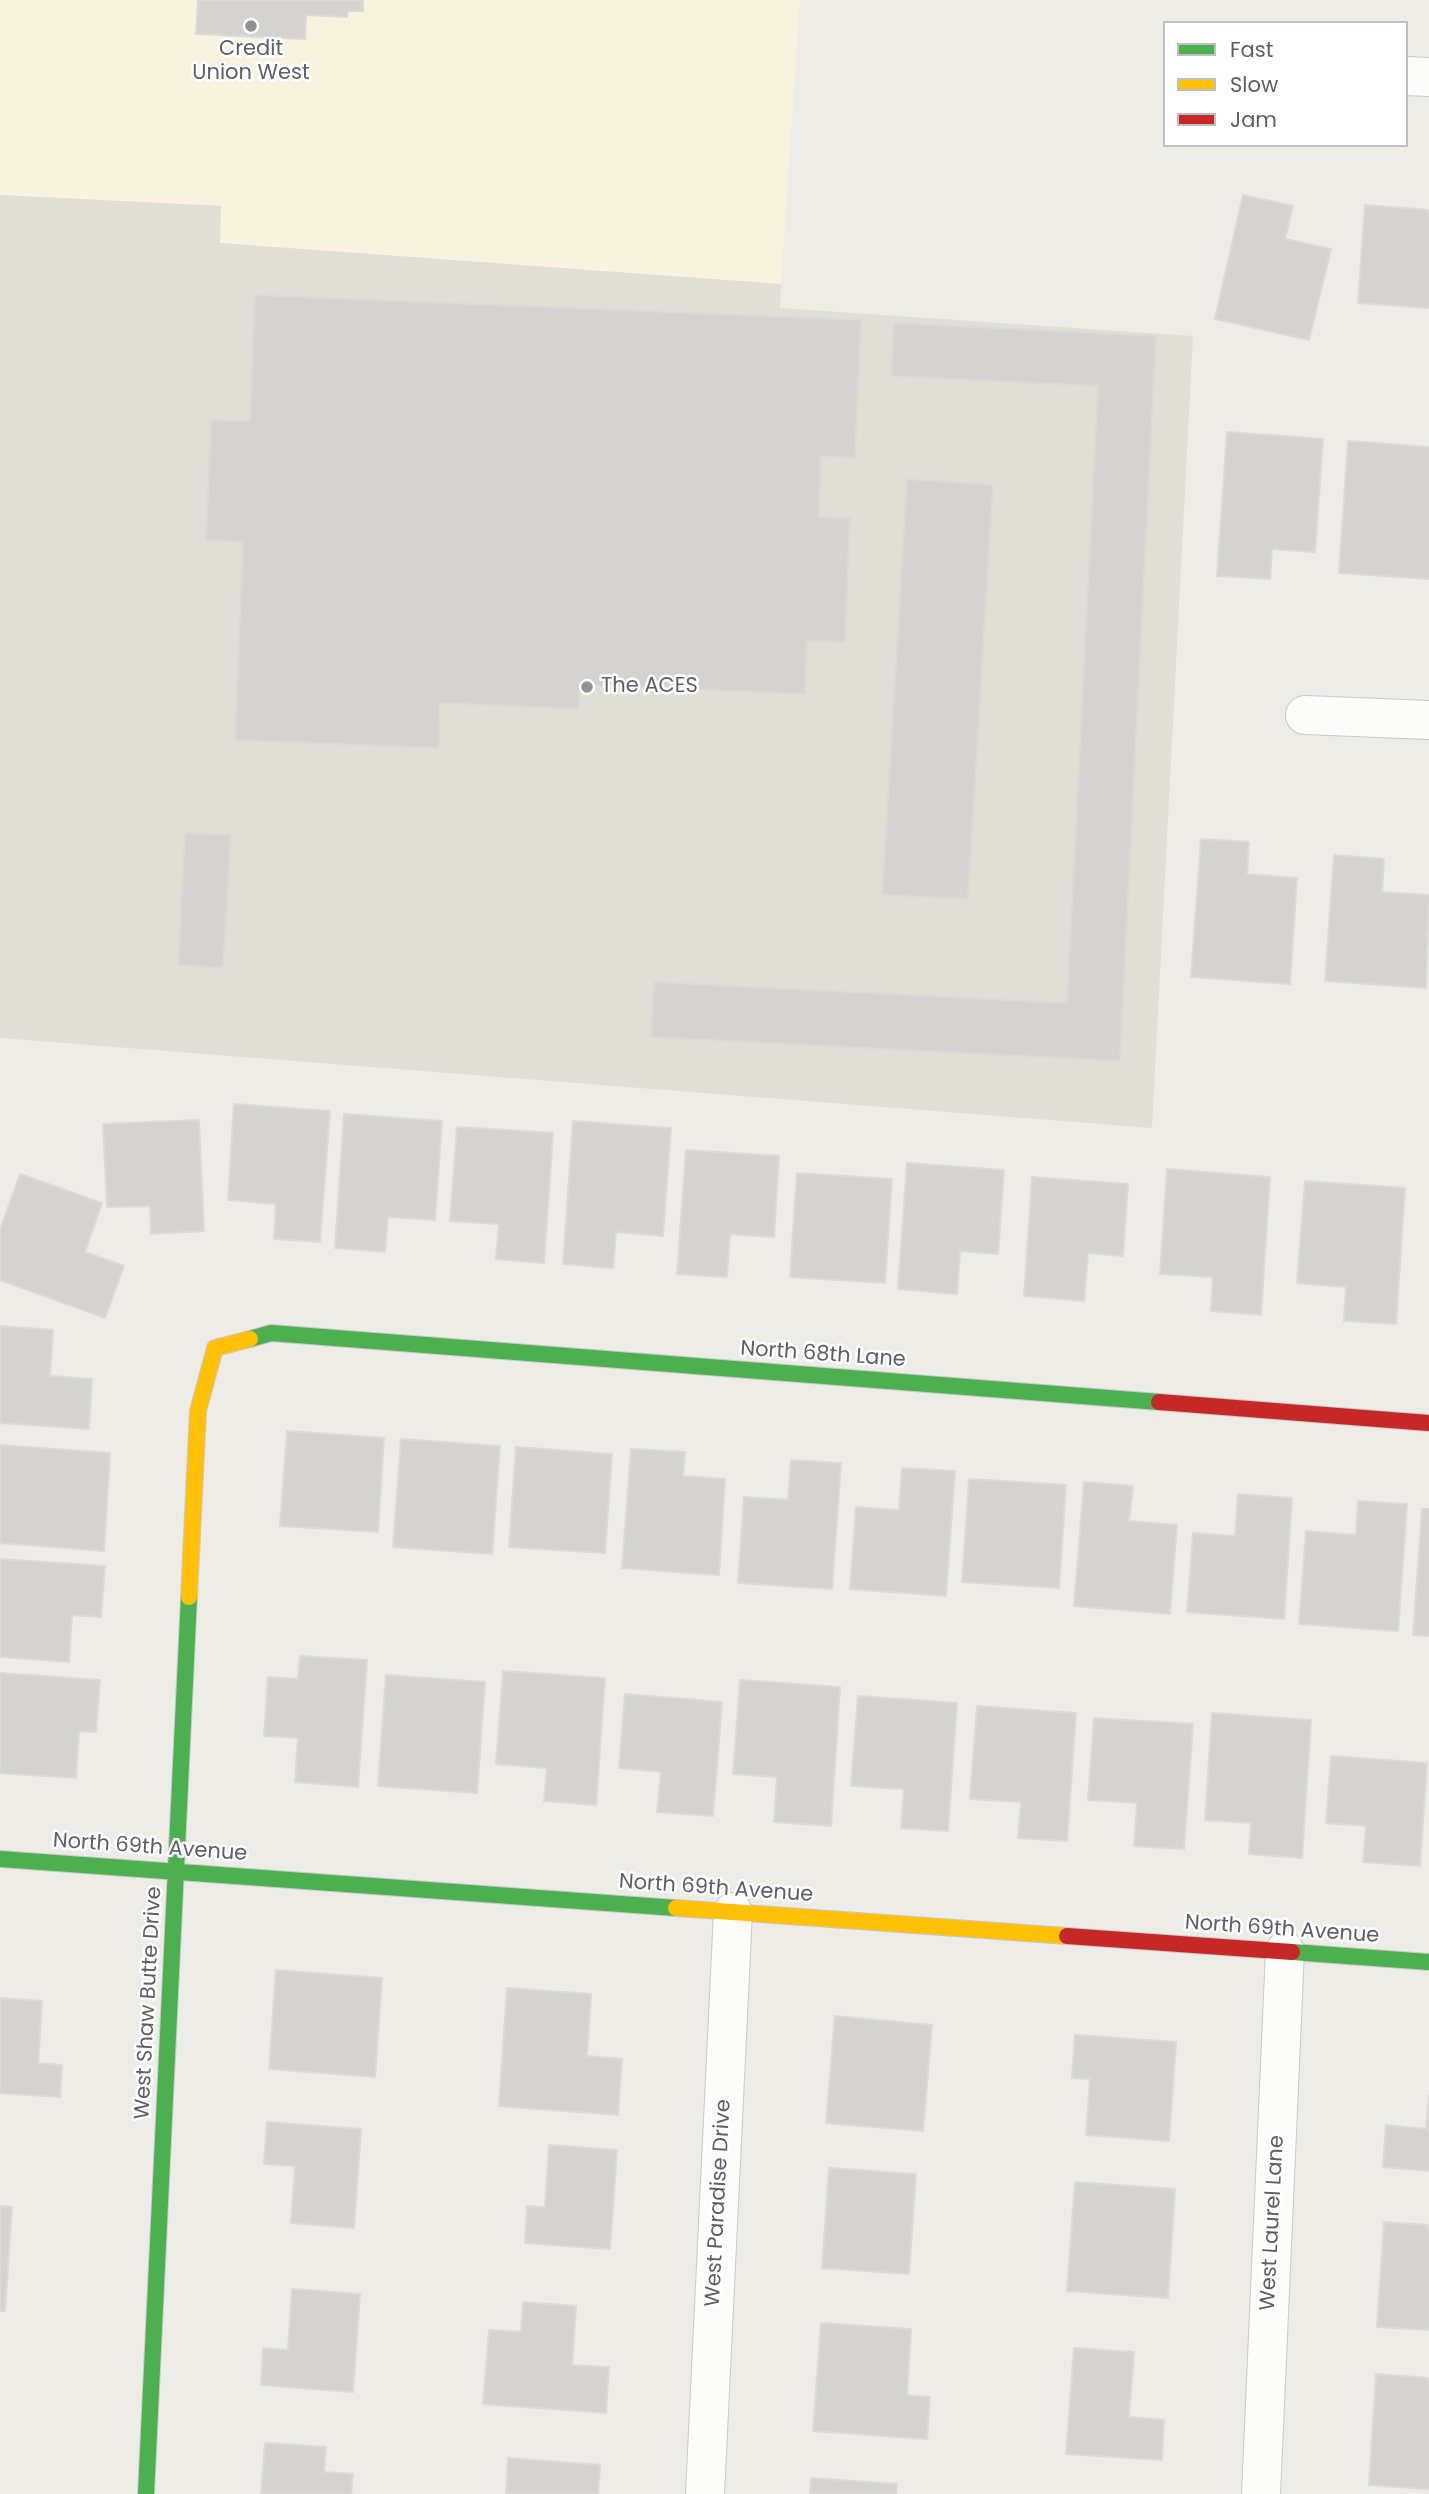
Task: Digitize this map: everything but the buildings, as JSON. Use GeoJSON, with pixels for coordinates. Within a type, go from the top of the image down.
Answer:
{"type":"FeatureCollection","features":[{"type":"Feature","properties":{"kind":"street"},"geometry":{"type":"LineString","coordinates":[[1408,76],[1429,77]]}},
{"type":"Feature","properties":{"kind":"street"},"geometry":{"type":"LineString","coordinates":[[1306,715],[1429,720]]}},
{"type":"Feature","properties":{"kind":"street","name":"North 68th Lane"},"geometry":{"type":"LineString","coordinates":[[215,1348],[271,1333],[1429,1423]]}},
{"type":"Feature","properties":{"kind":"street","name":"West Shaw Butte Drive"},"geometry":{"type":"LineString","coordinates":[[146,2494],[198,1411],[215,1348]]}},
{"type":"Feature","properties":{"kind":"street","name":"North 69th Avenue"},"geometry":{"type":"LineString","coordinates":[[0,1859],[1429,1962]]}},
{"type":"Feature","properties":{"kind":"street","name":"West Paradise Drive"},"geometry":{"type":"LineString","coordinates":[[705,2494],[733,1912]]}},
{"type":"Feature","properties":{"kind":"street","name":"West Laurel Lane"},"geometry":{"type":"LineString","coordinates":[[1261,2494],[1285,1951]]}},
{"type":"Feature","properties":{"kind":"shaded area"},"geometry":{"type":"Polygon","coordinates":[[[0,0],[800,0],[781,284],[220,243],[221,206],[0,195],[0,0]]]}},
{"type":"Feature","properties":{"kind":"shaded area","name":"The ACES"},"geometry":{"type":"Polygon","coordinates":[[[0,195],[221,206],[220,243],[781,284],[780,308],[1193,336],[1152,1128],[0,1038],[0,195]]]}},
{"type":"Feature","properties":{"kind":"traffic: fast"},"geometry":{"type":"LineString","coordinates":[[250,1339],[271,1333],[1159,1402]]}},
{"type":"Feature","properties":{"kind":"traffic: fast"},"geometry":{"type":"LineString","coordinates":[[146,2494],[189,1597]]}},
{"type":"Feature","properties":{"kind":"traffic: fast"},"geometry":{"type":"LineString","coordinates":[[0,1859],[676,1908]]}},
{"type":"Feature","properties":{"kind":"traffic: fast"},"geometry":{"type":"LineString","coordinates":[[1292,1952],[1429,1962]]}},
{"type":"Feature","properties":{"kind":"traffic: slow"},"geometry":{"type":"LineString","coordinates":[[189,1597],[198,1411],[215,1348],[250,1339]]}},
{"type":"Feature","properties":{"kind":"traffic: slow"},"geometry":{"type":"LineString","coordinates":[[676,1908],[1067,1936]]}},
{"type":"Feature","properties":{"kind":"traffic: jam"},"geometry":{"type":"LineString","coordinates":[[1159,1402],[1429,1423]]}},
{"type":"Feature","properties":{"kind":"traffic: jam"},"geometry":{"type":"LineString","coordinates":[[1067,1936],[1292,1952]]}},
{"type":"Feature","properties":{"kind":"place","name":"Credit Union West"},"geometry":{"type":"Point","coordinates":[251,26]}},
{"type":"Feature","properties":{"kind":"place","name":"The ACES"},"geometry":{"type":"Point","coordinates":[587,687]}}]}
